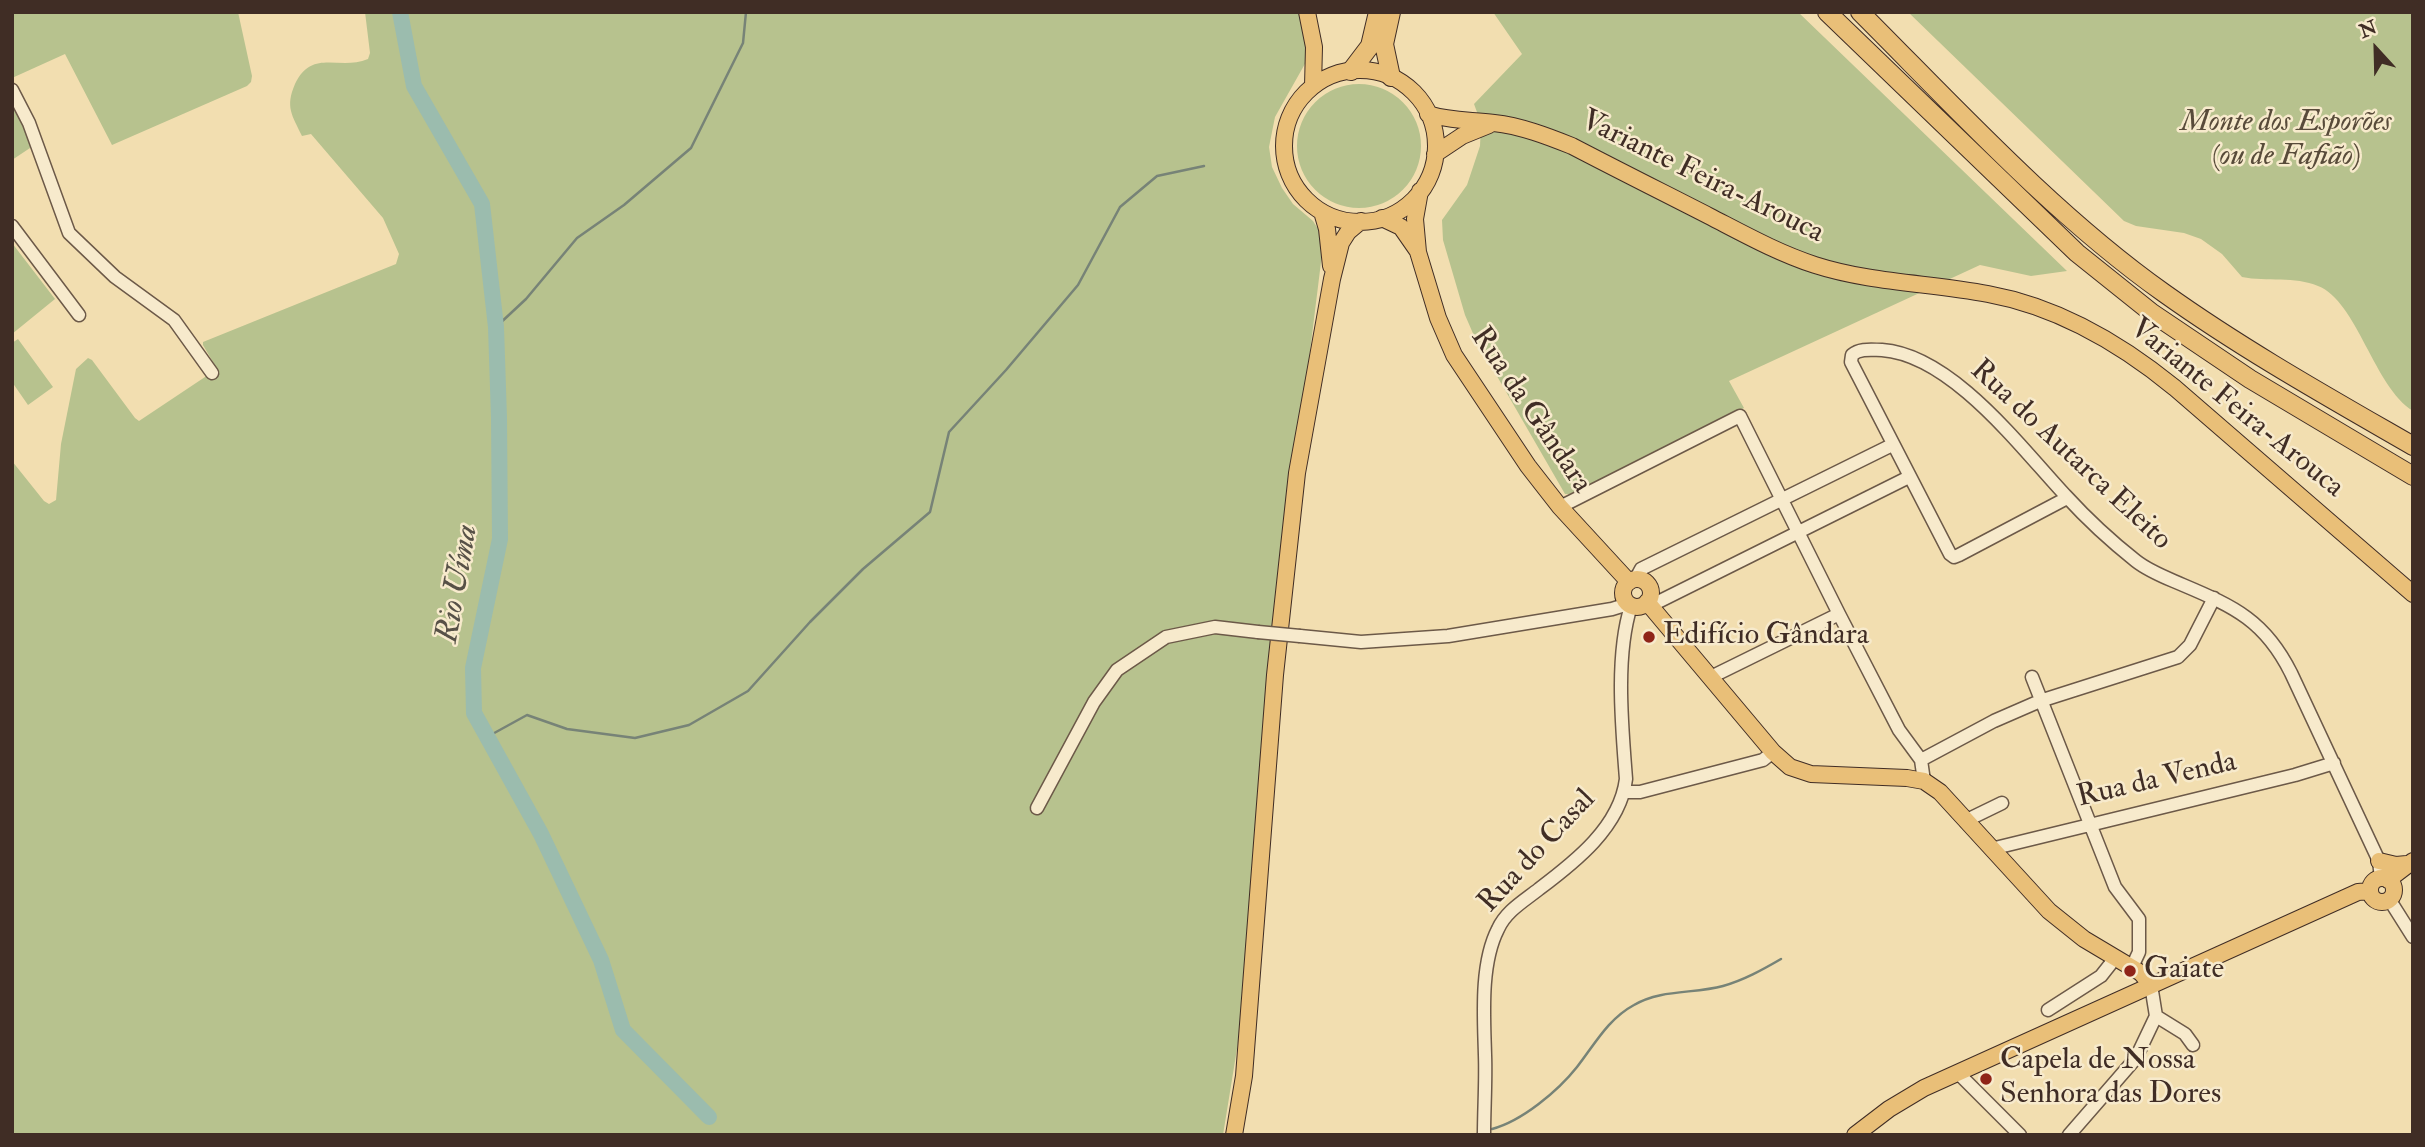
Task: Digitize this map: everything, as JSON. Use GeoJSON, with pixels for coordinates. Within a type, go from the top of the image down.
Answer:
{"type":"FeatureCollection","features":[{"type":"Feature","properties":{"kind":"highway"},"geometry":{"type":"LineString","coordinates":[[1344,72],[1370,46],[1378,12]]}},
{"type":"Feature","properties":{"kind":"highway"},"geometry":{"type":"LineString","coordinates":[[1391,12],[1384,44],[1391,76]]}},
{"type":"Feature","properties":{"kind":"highway"},"geometry":{"type":"LineString","coordinates":[[1827,12],[2077,253],[2152,313],[2250,379],[2413,476]]}},
{"type":"Feature","properties":{"kind":"highway"},"geometry":{"type":"LineString","coordinates":[[1860,12],[2018,169],[2096,239],[2153,285],[2267,362],[2413,446]]}},
{"type":"Feature","properties":{"kind":"main road"},"geometry":{"type":"LineString","coordinates":[[1307,12],[1314,47],[1313,86]]}},
{"type":"Feature","properties":{"kind":"main road"},"geometry":{"type":"LineString","coordinates":[[1314,47],[1322,61],[1344,72]]}},
{"type":"Feature","properties":{"kind":"main road"},"geometry":{"type":"LineString","coordinates":[[1364,70],[1391,76],[1413,92],[1429,114],[1433,127],[1435,154],[1432,167],[1420,191],[1403,208],[1382,218],[1362,221],[1322,212],[1301,195],[1288,171],[1285,131],[1295,106],[1313,86],[1344,72],[1364,70]]}},
{"type":"Feature","properties":{"kind":"main road","name":"Variante Feira-Arouca"},"geometry":{"type":"LineString","coordinates":[[1429,114],[1457,121],[1495,123],[1541,134],[1572,146],[1776,250],[1817,266],[1862,276],[2008,298],[2092,330],[2147,365],[2175,388],[2413,594]]}},
{"type":"Feature","properties":{"kind":"main road"},"geometry":{"type":"LineString","coordinates":[[1435,154],[1461,136],[1495,123]]}},
{"type":"Feature","properties":{"kind":"main road","name":"Rua da Gândara"},"geometry":{"type":"LineString","coordinates":[[1420,191],[1415,219],[1418,252],[1438,318],[1454,355],[1528,466],[1560,507],[1632,581],[1646,583],[1650,591],[1639,603],[1711,677],[1773,752],[1790,767],[1811,774],[1924,780]]}},
{"type":"Feature","properties":{"kind":"main road"},"geometry":{"type":"LineString","coordinates":[[1322,212],[1329,242],[1332,279]]}},
{"type":"Feature","properties":{"kind":"main road","name":"Rua da Gândara"},"geometry":{"type":"LineString","coordinates":[[1382,218],[1401,227],[1418,252]]}},
{"type":"Feature","properties":{"kind":"main road"},"geometry":{"type":"LineString","coordinates":[[1234,1135],[1244,1076],[1275,675],[1297,473],[1341,243],[1348,232],[1362,221]]}},
{"type":"Feature","properties":{"kind":"main road"},"geometry":{"type":"LineString","coordinates":[[1632,581],[1623,593],[1639,603]]}},
{"type":"Feature","properties":{"kind":"main road"},"geometry":{"type":"LineString","coordinates":[[1924,780],[1940,792],[2067,928],[2141,973],[2151,985]]}},
{"type":"Feature","properties":{"kind":"main road"},"geometry":{"type":"LineString","coordinates":[[2379,861],[2396,865],[2410,862]]}},
{"type":"Feature","properties":{"kind":"main road"},"geometry":{"type":"LineString","coordinates":[[2385,879],[2393,890],[2389,899],[2378,901],[2372,897],[2370,891],[2372,883],[2385,879],[2410,862]]}},
{"type":"Feature","properties":{"kind":"main road"},"geometry":{"type":"LineString","coordinates":[[1854,1135],[1924,1088],[2358,892],[2370,891]]}},
{"type":"Feature","properties":{"kind":"street"},"geometry":{"type":"LineString","coordinates":[[12,90],[29,123],[69,233],[115,277],[174,320],[212,373]]}},
{"type":"Feature","properties":{"kind":"street"},"geometry":{"type":"LineString","coordinates":[[12,226],[79,315]]}},
{"type":"Feature","properties":{"kind":"street","name":"Rua do Autarca Eleito"},"geometry":{"type":"LineString","coordinates":[[1892,445],[1851,362],[1852,355],[1858,351],[1891,351],[1927,363],[1980,404],[2067,498],[2139,563],[2214,598],[2258,625],[2282,655],[2334,763],[2385,879]]}},
{"type":"Feature","properties":{"kind":"street"},"geometry":{"type":"LineString","coordinates":[[1560,507],[1740,416],[1899,730],[1922,760],[1924,780]]}},
{"type":"Feature","properties":{"kind":"street"},"geometry":{"type":"LineString","coordinates":[[1632,581],[1642,569],[1892,445],[1947,550],[1954,556],[2067,498]]}},
{"type":"Feature","properties":{"kind":"street"},"geometry":{"type":"LineString","coordinates":[[1037,808],[1094,702],[1118,670],[1166,636],[1216,627],[1362,642],[1448,636],[1658,602],[1909,477]]}},
{"type":"Feature","properties":{"kind":"street"},"geometry":{"type":"LineString","coordinates":[[1922,760],[1994,721],[2040,701],[2178,657],[2190,645],[2214,598]]}},
{"type":"Feature","properties":{"kind":"street","name":"Rua do Casal"},"geometry":{"type":"LineString","coordinates":[[1484,1135],[1484,1004],[1489,951],[1498,928],[1509,912],[1569,866],[1602,832],[1618,808],[1626,779],[1621,702],[1626,621],[1639,603]]}},
{"type":"Feature","properties":{"kind":"street"},"geometry":{"type":"LineString","coordinates":[[1711,677],[1839,614]]}},
{"type":"Feature","properties":{"kind":"street"},"geometry":{"type":"LineString","coordinates":[[2032,677],[2115,887],[2139,919],[2139,952],[2132,967]]}},
{"type":"Feature","properties":{"kind":"street"},"geometry":{"type":"LineString","coordinates":[[1624,792],[1640,792],[1763,760],[1773,752]]}},
{"type":"Feature","properties":{"kind":"street","name":"Rua da Venda"},"geometry":{"type":"LineString","coordinates":[[1991,849],[2295,775],[2334,763]]}},
{"type":"Feature","properties":{"kind":"street"},"geometry":{"type":"LineString","coordinates":[[1965,821],[2002,803]]}},
{"type":"Feature","properties":{"kind":"street"},"geometry":{"type":"LineString","coordinates":[[2389,899],[2413,937]]}},
{"type":"Feature","properties":{"kind":"street"},"geometry":{"type":"LineString","coordinates":[[2048,1010],[2101,976],[2116,957]]}},
{"type":"Feature","properties":{"kind":"street"},"geometry":{"type":"LineString","coordinates":[[2069,1135],[2136,1058],[2156,1016],[2157,1009],[2151,985]]}},
{"type":"Feature","properties":{"kind":"street"},"geometry":{"type":"LineString","coordinates":[[2156,1016],[2185,1034],[2193,1045]]}},
{"type":"Feature","properties":{"kind":"street"},"geometry":{"type":"LineString","coordinates":[[1958,1073],[2020,1135]]}},
{"type":"Feature","properties":{"kind":"street"},"geometry":{"type":"LineString","coordinates":[[2002,1135],[2004,1118]]}},
{"type":"Feature","properties":{"kind":"green space"},"geometry":{"type":"Polygon","coordinates":[[[12,12],[238,12],[251,82],[112,145],[65,54],[12,78],[12,12]]]}},
{"type":"Feature","properties":{"kind":"green space"},"geometry":{"type":"Polygon","coordinates":[[[365,12],[1300,12],[1307,44],[1306,62],[1275,117],[1269,147],[1272,167],[1282,188],[1293,204],[1313,221],[1320,232],[1322,254],[1276,627],[1241,1024],[1223,1135],[12,1135],[12,461],[44,501],[49,504],[56,500],[61,444],[76,369],[88,358],[139,421],[217,369],[203,342],[396,264],[399,254],[383,218],[311,134],[302,136],[290,105],[295,84],[309,67],[318,63],[347,63],[368,59],[370,53],[365,12]]]}},
{"type":"Feature","properties":{"kind":"green space"},"geometry":{"type":"Polygon","coordinates":[[[1493,12],[1798,12],[2067,271],[2031,276],[1980,265],[1729,381],[1744,408],[1570,494],[1565,494],[1475,338],[1465,315],[1443,240],[1442,220],[1467,185],[1480,146],[1481,123],[1474,104],[1522,54],[1493,12]]]}},
{"type":"Feature","properties":{"kind":"green space","name":"Monte dos Esporões (ou de Fafião)"},"geometry":{"type":"Polygon","coordinates":[[[1908,12],[2413,12],[2413,411],[2387,383],[2344,308],[2332,295],[2318,286],[2300,281],[2242,277],[2222,254],[2201,239],[2184,233],[2136,226],[2124,221],[1908,12]]]}},
{"type":"Feature","properties":{"kind":"green space"},"geometry":{"type":"Polygon","coordinates":[[[1359,84],[1383,89],[1403,102],[1416,122],[1421,146],[1416,170],[1403,190],[1383,203],[1359,208],[1335,203],[1315,190],[1302,170],[1297,146],[1302,122],[1315,102],[1335,89],[1359,84]]]}},
{"type":"Feature","properties":{"kind":"green space"},"geometry":{"type":"Polygon","coordinates":[[[12,96],[33,146],[12,160],[12,96]]]}},
{"type":"Feature","properties":{"kind":"green space"},"geometry":{"type":"Polygon","coordinates":[[[12,243],[55,299],[12,334],[12,243]]]}},
{"type":"Feature","properties":{"kind":"green space"},"geometry":{"type":"Polygon","coordinates":[[[18,339],[53,387],[28,405],[12,382],[12,343],[18,339]]]}},
{"type":"Feature","properties":{"kind":"waterway","name":"Rio Uíma"},"geometry":{"type":"LineString","coordinates":[[400,12],[414,86],[482,204],[496,327],[500,539],[473,668],[474,713],[541,834],[601,960],[623,1030],[709,1117]]}},
{"type":"Feature","properties":{"kind":"waterway"},"geometry":{"type":"LineString","coordinates":[[496,327],[526,299],[577,238],[624,205],[691,148],[743,43],[746,12]]}},
{"type":"Feature","properties":{"kind":"waterway"},"geometry":{"type":"LineString","coordinates":[[487,737],[527,715],[567,729],[635,738],[689,725],[748,691],[810,622],[863,569],[930,512],[949,432],[1078,285],[1120,207],[1157,176],[1204,166]]}},
{"type":"Feature","properties":{"kind":"waterway"},"geometry":{"type":"LineString","coordinates":[[1492,1129],[1527,1112],[1550,1095],[1577,1067],[1609,1025],[1634,1005],[1655,996],[1723,986],[1746,978],[1781,959]]}},
{"type":"Feature","properties":{"kind":"waterway"},"geometry":{"type":"LineString","coordinates":[[1473,1135],[1477,1134]]}},
{"type":"Feature","properties":{"kind":"place","name":"Edifício Gândara"},"geometry":{"type":"Point","coordinates":[1649,637]}},
{"type":"Feature","properties":{"kind":"place","name":"Gaiate"},"geometry":{"type":"Point","coordinates":[2130,971]}},
{"type":"Feature","properties":{"kind":"place","name":"Capela de Nossa Senhora das Dores"},"geometry":{"type":"Point","coordinates":[1986,1079]}}]}
